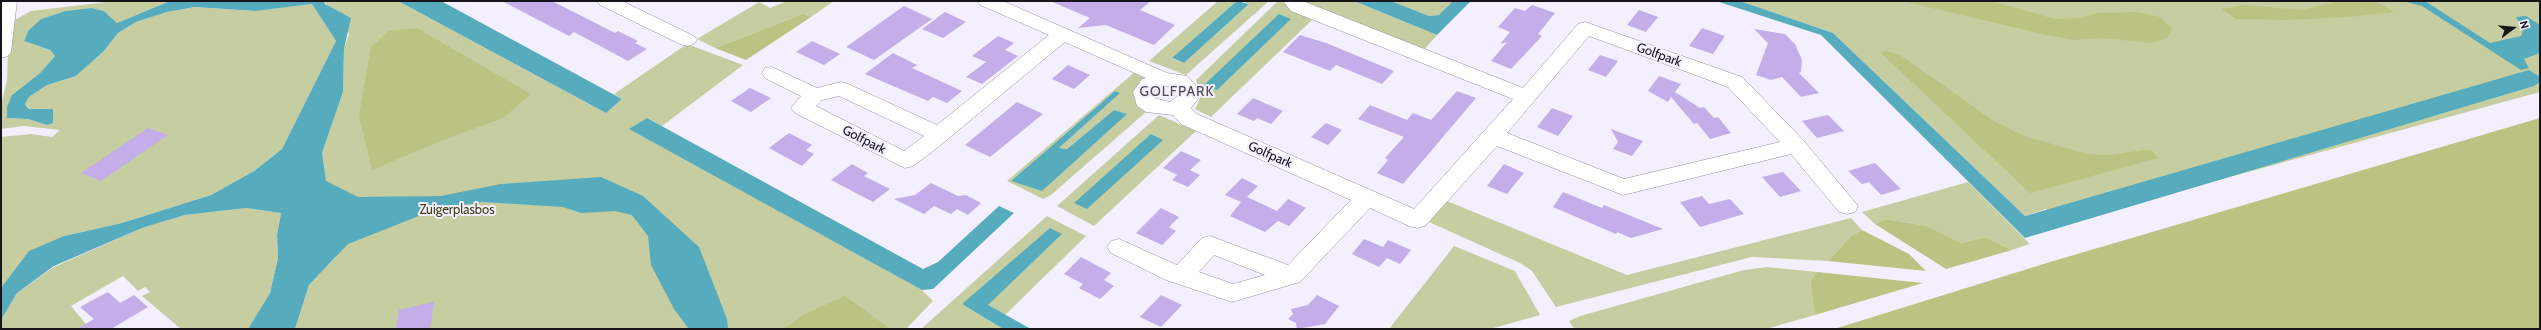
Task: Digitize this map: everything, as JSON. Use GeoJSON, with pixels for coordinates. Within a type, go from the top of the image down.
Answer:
{"type":"FeatureCollection","features":[{"type":"Feature","properties":{"kind":"street"},"geometry":{"type":"LineString","coordinates":[[1,52],[3,20],[7,1]]}},
{"type":"Feature","properties":{"kind":"street"},"geometry":{"type":"LineString","coordinates":[[607,1],[687,40]]}},
{"type":"Feature","properties":{"kind":"street","name":"Golfpark"},"geometry":{"type":"LineString","coordinates":[[987,1],[1158,74],[1160,80],[1149,84],[1143,92],[1144,101],[1161,109],[1178,107],[1189,119],[1417,220],[1493,136],[1525,96],[1585,28],[1735,82],[1796,146],[1847,206]]}},
{"type":"Feature","properties":{"kind":"street"},"geometry":{"type":"LineString","coordinates":[[1294,1],[1298,7],[1525,96]]}},
{"type":"Feature","properties":{"kind":"street","name":"Golfpark"},"geometry":{"type":"LineString","coordinates":[[815,94],[802,108],[905,161],[1062,34]]}},
{"type":"Feature","properties":{"kind":"street"},"geometry":{"type":"LineString","coordinates":[[772,73],[815,94],[841,89],[939,134]]}},
{"type":"Feature","properties":{"kind":"street"},"geometry":{"type":"LineString","coordinates":[[1493,136],[1623,187],[1796,146]]}},
{"type":"Feature","properties":{"kind":"street"},"geometry":{"type":"LineString","coordinates":[[1119,248],[1174,274],[1182,275],[1232,293],[1292,276],[1366,198]]}},
{"type":"Feature","properties":{"kind":"street"},"geometry":{"type":"LineString","coordinates":[[1182,275],[1210,244],[1292,276]]}},
{"type":"Feature","properties":{"kind":"green space"},"geometry":{"type":"Polygon","coordinates":[[[115,1],[170,1],[117,23],[104,11],[92,8],[41,19],[28,31],[24,41],[50,50],[55,56],[40,73],[12,95],[7,118],[28,119],[47,125],[25,104],[29,97],[47,85],[76,76],[104,51],[118,33],[136,22],[167,12],[195,7],[256,11],[312,4],[336,41],[282,149],[254,171],[211,195],[122,223],[64,236],[1,288],[1,137],[31,134],[52,137],[60,130],[24,126],[1,129],[1,105],[7,80],[9,23],[31,11],[115,1]]]}},
{"type":"Feature","properties":{"kind":"green space","name":"Zuigerplasbos"},"geometry":{"type":"Polygon","coordinates":[[[324,1],[398,1],[606,113],[622,99],[614,94],[687,44],[743,65],[662,126],[647,118],[630,129],[922,290],[933,301],[906,329],[295,329],[309,285],[336,257],[322,153],[343,92],[344,49],[349,34],[324,1]]]}},
{"type":"Feature","properties":{"kind":"green space"},"geometry":{"type":"Polygon","coordinates":[[[787,1],[834,1],[811,17],[803,14],[715,48],[697,39],[759,2],[770,8],[787,1]]]}},
{"type":"Feature","properties":{"kind":"green space"},"geometry":{"type":"Polygon","coordinates":[[[1218,1],[1237,1],[1172,59],[1184,63],[1249,4],[1242,1],[1269,1],[1186,75],[1149,61],[1218,1]]]}},
{"type":"Feature","properties":{"kind":"green space"},"geometry":{"type":"Polygon","coordinates":[[[1278,1],[1283,1],[1291,10],[1312,20],[1211,117],[1195,109],[1201,96],[1196,80],[1278,1]]]}},
{"type":"Feature","properties":{"kind":"green space"},"geometry":{"type":"Polygon","coordinates":[[[1302,1],[1354,1],[1437,35],[1423,51],[1302,1]]]}},
{"type":"Feature","properties":{"kind":"green space"},"geometry":{"type":"Polygon","coordinates":[[[1391,1],[1470,1],[1439,15],[1429,16],[1391,1]]]}},
{"type":"Feature","properties":{"kind":"green space"},"geometry":{"type":"Polygon","coordinates":[[[1740,1],[2540,1],[2540,92],[2062,223],[2046,209],[2025,216],[1833,33],[1740,1]]]}},
{"type":"Feature","properties":{"kind":"green space"},"geometry":{"type":"Polygon","coordinates":[[[1902,1],[1991,1],[2055,19],[2080,18],[2098,13],[2137,12],[2160,17],[2172,29],[2167,38],[2152,43],[2101,38],[2075,40],[2047,35],[1902,1]]]}},
{"type":"Feature","properties":{"kind":"green space"},"geometry":{"type":"Polygon","coordinates":[[[2339,1],[2375,1],[2394,12],[2349,17],[2285,20],[2237,19],[2221,9],[2246,5],[2301,10],[2339,1]]]}},
{"type":"Feature","properties":{"kind":"green space"},"geometry":{"type":"Polygon","coordinates":[[[803,14],[811,17],[746,60],[715,48],[803,14]]]}},
{"type":"Feature","properties":{"kind":"green space"},"geometry":{"type":"Polygon","coordinates":[[[417,28],[531,94],[503,118],[443,140],[372,170],[359,115],[371,47],[389,31],[417,28]]]}},
{"type":"Feature","properties":{"kind":"green space"},"geometry":{"type":"Polygon","coordinates":[[[1886,51],[1900,55],[1994,121],[2024,136],[2087,154],[2109,155],[2151,150],[2158,158],[2030,193],[1881,53],[1886,51]]]}},
{"type":"Feature","properties":{"kind":"green space"},"geometry":{"type":"Polygon","coordinates":[[[1136,71],[1148,77],[1146,112],[1051,195],[1043,199],[1007,181],[1136,71]],[[1115,91],[1011,181],[1029,185],[1126,114],[1114,110],[1067,149],[1059,148],[1119,93],[1115,91]]]}},
{"type":"Feature","properties":{"kind":"green space"},"geometry":{"type":"Polygon","coordinates":[[[1159,115],[1196,131],[1094,226],[1057,206],[1159,115]]]}},
{"type":"Feature","properties":{"kind":"green space"},"geometry":{"type":"Polygon","coordinates":[[[2540,118],[2540,329],[1834,329],[2050,262],[2540,118]]]}},
{"type":"Feature","properties":{"kind":"green space"},"geometry":{"type":"Polygon","coordinates":[[[1968,182],[2030,244],[2012,250],[1985,237],[1961,243],[1928,226],[1886,219],[1875,224],[1862,212],[1968,182]]]}},
{"type":"Feature","properties":{"kind":"green space"},"geometry":{"type":"Polygon","coordinates":[[[1447,201],[1627,275],[1851,218],[1862,230],[1852,235],[1828,261],[1752,257],[1556,307],[1532,271],[1520,263],[1429,222],[1447,201]]]}},
{"type":"Feature","properties":{"kind":"green space"},"geometry":{"type":"Polygon","coordinates":[[[246,208],[281,213],[277,235],[278,258],[270,293],[248,329],[181,329],[142,296],[150,292],[145,287],[138,291],[123,276],[71,306],[90,329],[1,329],[1,320],[17,293],[54,267],[142,228],[185,215],[246,208]]]}},
{"type":"Feature","properties":{"kind":"green space"},"geometry":{"type":"Polygon","coordinates":[[[1047,216],[1086,236],[1005,315],[987,305],[1062,234],[962,304],[1003,329],[921,329],[1047,216]]]}},
{"type":"Feature","properties":{"kind":"green space"},"geometry":{"type":"Polygon","coordinates":[[[1886,219],[1928,226],[1961,243],[1985,237],[2012,250],[1946,269],[1875,224],[1886,219]]]}},
{"type":"Feature","properties":{"kind":"green space"},"geometry":{"type":"Polygon","coordinates":[[[1862,230],[1909,254],[1926,271],[1828,261],[1852,235],[1862,230]]]}},
{"type":"Feature","properties":{"kind":"green space"},"geometry":{"type":"Polygon","coordinates":[[[1454,246],[1515,271],[1540,315],[1490,329],[1389,329],[1454,246]]]}},
{"type":"Feature","properties":{"kind":"green space"},"geometry":{"type":"Polygon","coordinates":[[[1767,267],[1817,272],[1810,281],[1815,315],[1766,329],[1574,329],[1569,321],[1580,316],[1744,270],[1767,267]]]}},
{"type":"Feature","properties":{"kind":"green space"},"geometry":{"type":"Polygon","coordinates":[[[1817,272],[1923,283],[1815,315],[1810,281],[1817,272]]]}},
{"type":"Feature","properties":{"kind":"green space"},"geometry":{"type":"Polygon","coordinates":[[[845,296],[890,329],[784,329],[805,314],[845,296]]]}},
{"type":"Feature","properties":{"kind":"water"},"geometry":{"type":"Polygon","coordinates":[[[170,1],[324,1],[325,4],[351,18],[344,49],[343,92],[322,153],[326,181],[358,197],[441,196],[501,184],[601,177],[643,196],[699,247],[727,319],[728,329],[689,329],[674,309],[651,265],[648,236],[632,215],[615,211],[581,213],[563,207],[483,202],[434,210],[348,244],[309,285],[295,329],[248,329],[270,293],[278,258],[277,235],[281,213],[246,208],[185,215],[142,228],[54,266],[17,293],[1,320],[1,288],[29,251],[64,236],[122,223],[211,195],[254,171],[282,149],[336,41],[312,4],[256,11],[195,7],[167,12],[136,22],[118,33],[104,51],[76,76],[47,85],[29,97],[25,104],[29,109],[53,109],[53,123],[47,125],[28,119],[7,118],[7,107],[12,95],[40,73],[55,56],[50,50],[24,41],[28,31],[41,19],[66,11],[92,8],[104,11],[117,23],[170,1]]]}},
{"type":"Feature","properties":{"kind":"water"},"geometry":{"type":"Polygon","coordinates":[[[398,1],[441,1],[622,99],[606,113],[398,1]]]}},
{"type":"Feature","properties":{"kind":"water"},"geometry":{"type":"Polygon","coordinates":[[[1237,1],[1249,4],[1184,63],[1172,58],[1237,1]]]}},
{"type":"Feature","properties":{"kind":"water"},"geometry":{"type":"Polygon","coordinates":[[[1354,1],[1391,1],[1429,16],[1439,15],[1453,1],[1471,1],[1437,35],[1354,1]]]}},
{"type":"Feature","properties":{"kind":"water"},"geometry":{"type":"Polygon","coordinates":[[[1716,1],[1740,1],[1833,33],[2025,216],[2529,70],[2540,77],[2540,82],[2534,86],[2025,238],[1821,35],[1716,1]]]}},
{"type":"Feature","properties":{"kind":"water"},"geometry":{"type":"Polygon","coordinates":[[[2403,1],[2425,1],[2490,43],[2521,36],[2523,30],[2516,17],[2526,16],[2540,25],[2540,53],[2524,59],[2529,68],[2521,70],[2422,6],[2403,1]]]}},
{"type":"Feature","properties":{"kind":"water"},"geometry":{"type":"Polygon","coordinates":[[[1279,14],[1291,19],[1217,90],[1204,85],[1279,14]]]}},
{"type":"Feature","properties":{"kind":"water"},"geometry":{"type":"Polygon","coordinates":[[[1115,91],[1120,93],[1059,148],[1067,149],[1114,110],[1127,114],[1042,191],[1011,181],[1115,91]]]}},
{"type":"Feature","properties":{"kind":"water"},"geometry":{"type":"Polygon","coordinates":[[[647,118],[923,269],[938,262],[999,206],[1014,213],[933,289],[922,290],[629,129],[647,118]]]}},
{"type":"Feature","properties":{"kind":"water"},"geometry":{"type":"Polygon","coordinates":[[[1151,134],[1163,140],[1087,209],[1074,203],[1151,134]]]}},
{"type":"Feature","properties":{"kind":"water"},"geometry":{"type":"Polygon","coordinates":[[[1050,228],[1062,234],[988,305],[1031,329],[1003,329],[962,304],[1050,228]]]}},
{"type":"Feature","properties":{"kind":"building"},"geometry":{"type":"Polygon","coordinates":[[[502,1],[552,1],[615,33],[618,31],[638,41],[635,43],[647,49],[628,61],[574,32],[569,36],[502,1]]]}},
{"type":"Feature","properties":{"kind":"building"},"geometry":{"type":"Polygon","coordinates":[[[1050,1],[1151,1],[1140,10],[1175,25],[1154,45],[1106,25],[1078,28],[1090,18],[1050,1]]]}},
{"type":"Feature","properties":{"kind":"building"},"geometry":{"type":"Polygon","coordinates":[[[1532,5],[1555,13],[1538,34],[1542,36],[1511,69],[1491,61],[1507,42],[1500,44],[1510,32],[1498,27],[1515,8],[1525,11],[1532,5]]]}},
{"type":"Feature","properties":{"kind":"building"},"geometry":{"type":"Polygon","coordinates":[[[904,6],[932,19],[874,60],[846,47],[904,6]]]}},
{"type":"Feature","properties":{"kind":"building"},"geometry":{"type":"Polygon","coordinates":[[[1639,10],[1658,17],[1646,32],[1627,25],[1639,10]]]}},
{"type":"Feature","properties":{"kind":"building"},"geometry":{"type":"Polygon","coordinates":[[[945,12],[966,22],[943,38],[922,29],[945,12]]]}},
{"type":"Feature","properties":{"kind":"building"},"geometry":{"type":"Polygon","coordinates":[[[1702,28],[1725,36],[1713,54],[1689,46],[1702,28]]]}},
{"type":"Feature","properties":{"kind":"building"},"geometry":{"type":"Polygon","coordinates":[[[1754,29],[1785,34],[1795,44],[1802,60],[1801,72],[1799,73],[1819,93],[1801,97],[1782,77],[1771,80],[1756,75],[1768,43],[1754,29]]]}},
{"type":"Feature","properties":{"kind":"building"},"geometry":{"type":"Polygon","coordinates":[[[1300,35],[1326,43],[1394,71],[1382,84],[1336,65],[1330,71],[1283,52],[1300,35]]]}},
{"type":"Feature","properties":{"kind":"building"},"geometry":{"type":"Polygon","coordinates":[[[998,36],[1014,43],[1005,50],[1018,56],[982,84],[966,77],[986,62],[972,56],[998,36]]]}},
{"type":"Feature","properties":{"kind":"building"},"geometry":{"type":"Polygon","coordinates":[[[812,41],[840,54],[824,65],[796,52],[812,41]]]}},
{"type":"Feature","properties":{"kind":"building"},"geometry":{"type":"Polygon","coordinates":[[[893,53],[917,65],[912,68],[962,91],[947,103],[933,97],[928,101],[865,74],[893,53]]]}},
{"type":"Feature","properties":{"kind":"building"},"geometry":{"type":"Polygon","coordinates":[[[1600,55],[1618,61],[1606,77],[1588,70],[1600,55]]]}},
{"type":"Feature","properties":{"kind":"building"},"geometry":{"type":"Polygon","coordinates":[[[1068,65],[1090,75],[1074,89],[1052,79],[1068,65]]]}},
{"type":"Feature","properties":{"kind":"building"},"geometry":{"type":"Polygon","coordinates":[[[1659,76],[1681,84],[1675,92],[1700,108],[1704,107],[1714,118],[1718,117],[1731,133],[1710,139],[1697,123],[1694,124],[1671,97],[1668,102],[1648,91],[1659,76]]]}},
{"type":"Feature","properties":{"kind":"building"},"geometry":{"type":"Polygon","coordinates":[[[750,88],[771,98],[751,112],[731,101],[750,88]]]}},
{"type":"Feature","properties":{"kind":"building"},"geometry":{"type":"Polygon","coordinates":[[[1457,91],[1476,98],[1403,184],[1377,173],[1388,160],[1385,158],[1404,137],[1358,119],[1370,105],[1407,120],[1413,113],[1431,120],[1457,91]]]}},
{"type":"Feature","properties":{"kind":"building"},"geometry":{"type":"Polygon","coordinates":[[[1253,98],[1283,111],[1271,124],[1257,118],[1254,121],[1237,114],[1253,98]]]}},
{"type":"Feature","properties":{"kind":"building"},"geometry":{"type":"Polygon","coordinates":[[[1017,102],[1043,114],[990,157],[965,145],[1017,102]]]}},
{"type":"Feature","properties":{"kind":"building"},"geometry":{"type":"Polygon","coordinates":[[[1552,108],[1573,116],[1558,136],[1537,127],[1552,108]]]}},
{"type":"Feature","properties":{"kind":"building"},"geometry":{"type":"Polygon","coordinates":[[[1828,115],[1844,131],[1817,138],[1802,121],[1828,115]]]}},
{"type":"Feature","properties":{"kind":"building"},"geometry":{"type":"Polygon","coordinates":[[[1326,123],[1342,130],[1328,145],[1311,137],[1326,123]]]}},
{"type":"Feature","properties":{"kind":"building"},"geometry":{"type":"Polygon","coordinates":[[[148,128],[168,135],[101,181],[81,173],[148,128]]]}},
{"type":"Feature","properties":{"kind":"building"},"geometry":{"type":"Polygon","coordinates":[[[1611,129],[1643,141],[1632,156],[1613,149],[1618,142],[1611,129]]]}},
{"type":"Feature","properties":{"kind":"building"},"geometry":{"type":"Polygon","coordinates":[[[789,133],[812,145],[806,150],[814,154],[802,166],[769,148],[789,133]]]}},
{"type":"Feature","properties":{"kind":"building"},"geometry":{"type":"Polygon","coordinates":[[[1181,151],[1201,160],[1190,170],[1200,175],[1188,187],[1172,180],[1177,175],[1163,168],[1181,151]]]}},
{"type":"Feature","properties":{"kind":"building"},"geometry":{"type":"Polygon","coordinates":[[[1875,163],[1901,189],[1881,195],[1869,182],[1862,184],[1848,171],[1875,163]]]}},
{"type":"Feature","properties":{"kind":"building"},"geometry":{"type":"Polygon","coordinates":[[[852,164],[868,173],[864,176],[890,189],[873,202],[831,180],[852,164]]]}},
{"type":"Feature","properties":{"kind":"building"},"geometry":{"type":"Polygon","coordinates":[[[1504,164],[1524,173],[1507,194],[1487,186],[1504,164]]]}},
{"type":"Feature","properties":{"kind":"building"},"geometry":{"type":"Polygon","coordinates":[[[1783,172],[1801,191],[1780,197],[1762,177],[1783,172]]]}},
{"type":"Feature","properties":{"kind":"building"},"geometry":{"type":"Polygon","coordinates":[[[1242,178],[1258,186],[1247,197],[1277,211],[1288,199],[1306,208],[1289,226],[1278,221],[1265,232],[1230,216],[1241,202],[1225,195],[1242,178]]]}},
{"type":"Feature","properties":{"kind":"building"},"geometry":{"type":"Polygon","coordinates":[[[931,183],[958,196],[966,195],[981,203],[968,215],[957,209],[951,214],[934,206],[924,214],[894,199],[915,195],[931,183]]]}},
{"type":"Feature","properties":{"kind":"building"},"geometry":{"type":"Polygon","coordinates":[[[1563,192],[1602,208],[1604,205],[1663,229],[1631,238],[1617,232],[1616,234],[1553,207],[1563,192]]]}},
{"type":"Feature","properties":{"kind":"building"},"geometry":{"type":"Polygon","coordinates":[[[1702,196],[1709,204],[1730,199],[1744,214],[1700,227],[1680,202],[1702,196]]]}},
{"type":"Feature","properties":{"kind":"building"},"geometry":{"type":"Polygon","coordinates":[[[1161,208],[1179,217],[1169,227],[1176,231],[1162,245],[1136,233],[1161,208]]]}},
{"type":"Feature","properties":{"kind":"building"},"geometry":{"type":"Polygon","coordinates":[[[1364,239],[1383,247],[1388,240],[1411,250],[1400,264],[1387,258],[1379,267],[1352,254],[1364,239]]]}},
{"type":"Feature","properties":{"kind":"building"},"geometry":{"type":"Polygon","coordinates":[[[1081,257],[1111,273],[1104,280],[1114,286],[1100,299],[1079,288],[1083,284],[1064,274],[1081,257]]]}},
{"type":"Feature","properties":{"kind":"building"},"geometry":{"type":"Polygon","coordinates":[[[108,292],[120,303],[134,295],[148,307],[111,329],[77,329],[94,319],[80,307],[108,292]]]}},
{"type":"Feature","properties":{"kind":"building"},"geometry":{"type":"Polygon","coordinates":[[[1161,295],[1182,305],[1161,327],[1140,317],[1161,295]]]}},
{"type":"Feature","properties":{"kind":"building"},"geometry":{"type":"Polygon","coordinates":[[[1317,295],[1339,306],[1325,324],[1297,329],[1296,323],[1288,319],[1293,314],[1291,309],[1308,305],[1317,295]]]}},
{"type":"Feature","properties":{"kind":"building"},"geometry":{"type":"Polygon","coordinates":[[[434,302],[430,329],[396,329],[399,310],[434,302]]]}},
{"type":"Feature","properties":{"kind":"district","name":"GOLFPARK"},"geometry":{"type":"Point","coordinates":[1177,92]}}]}
